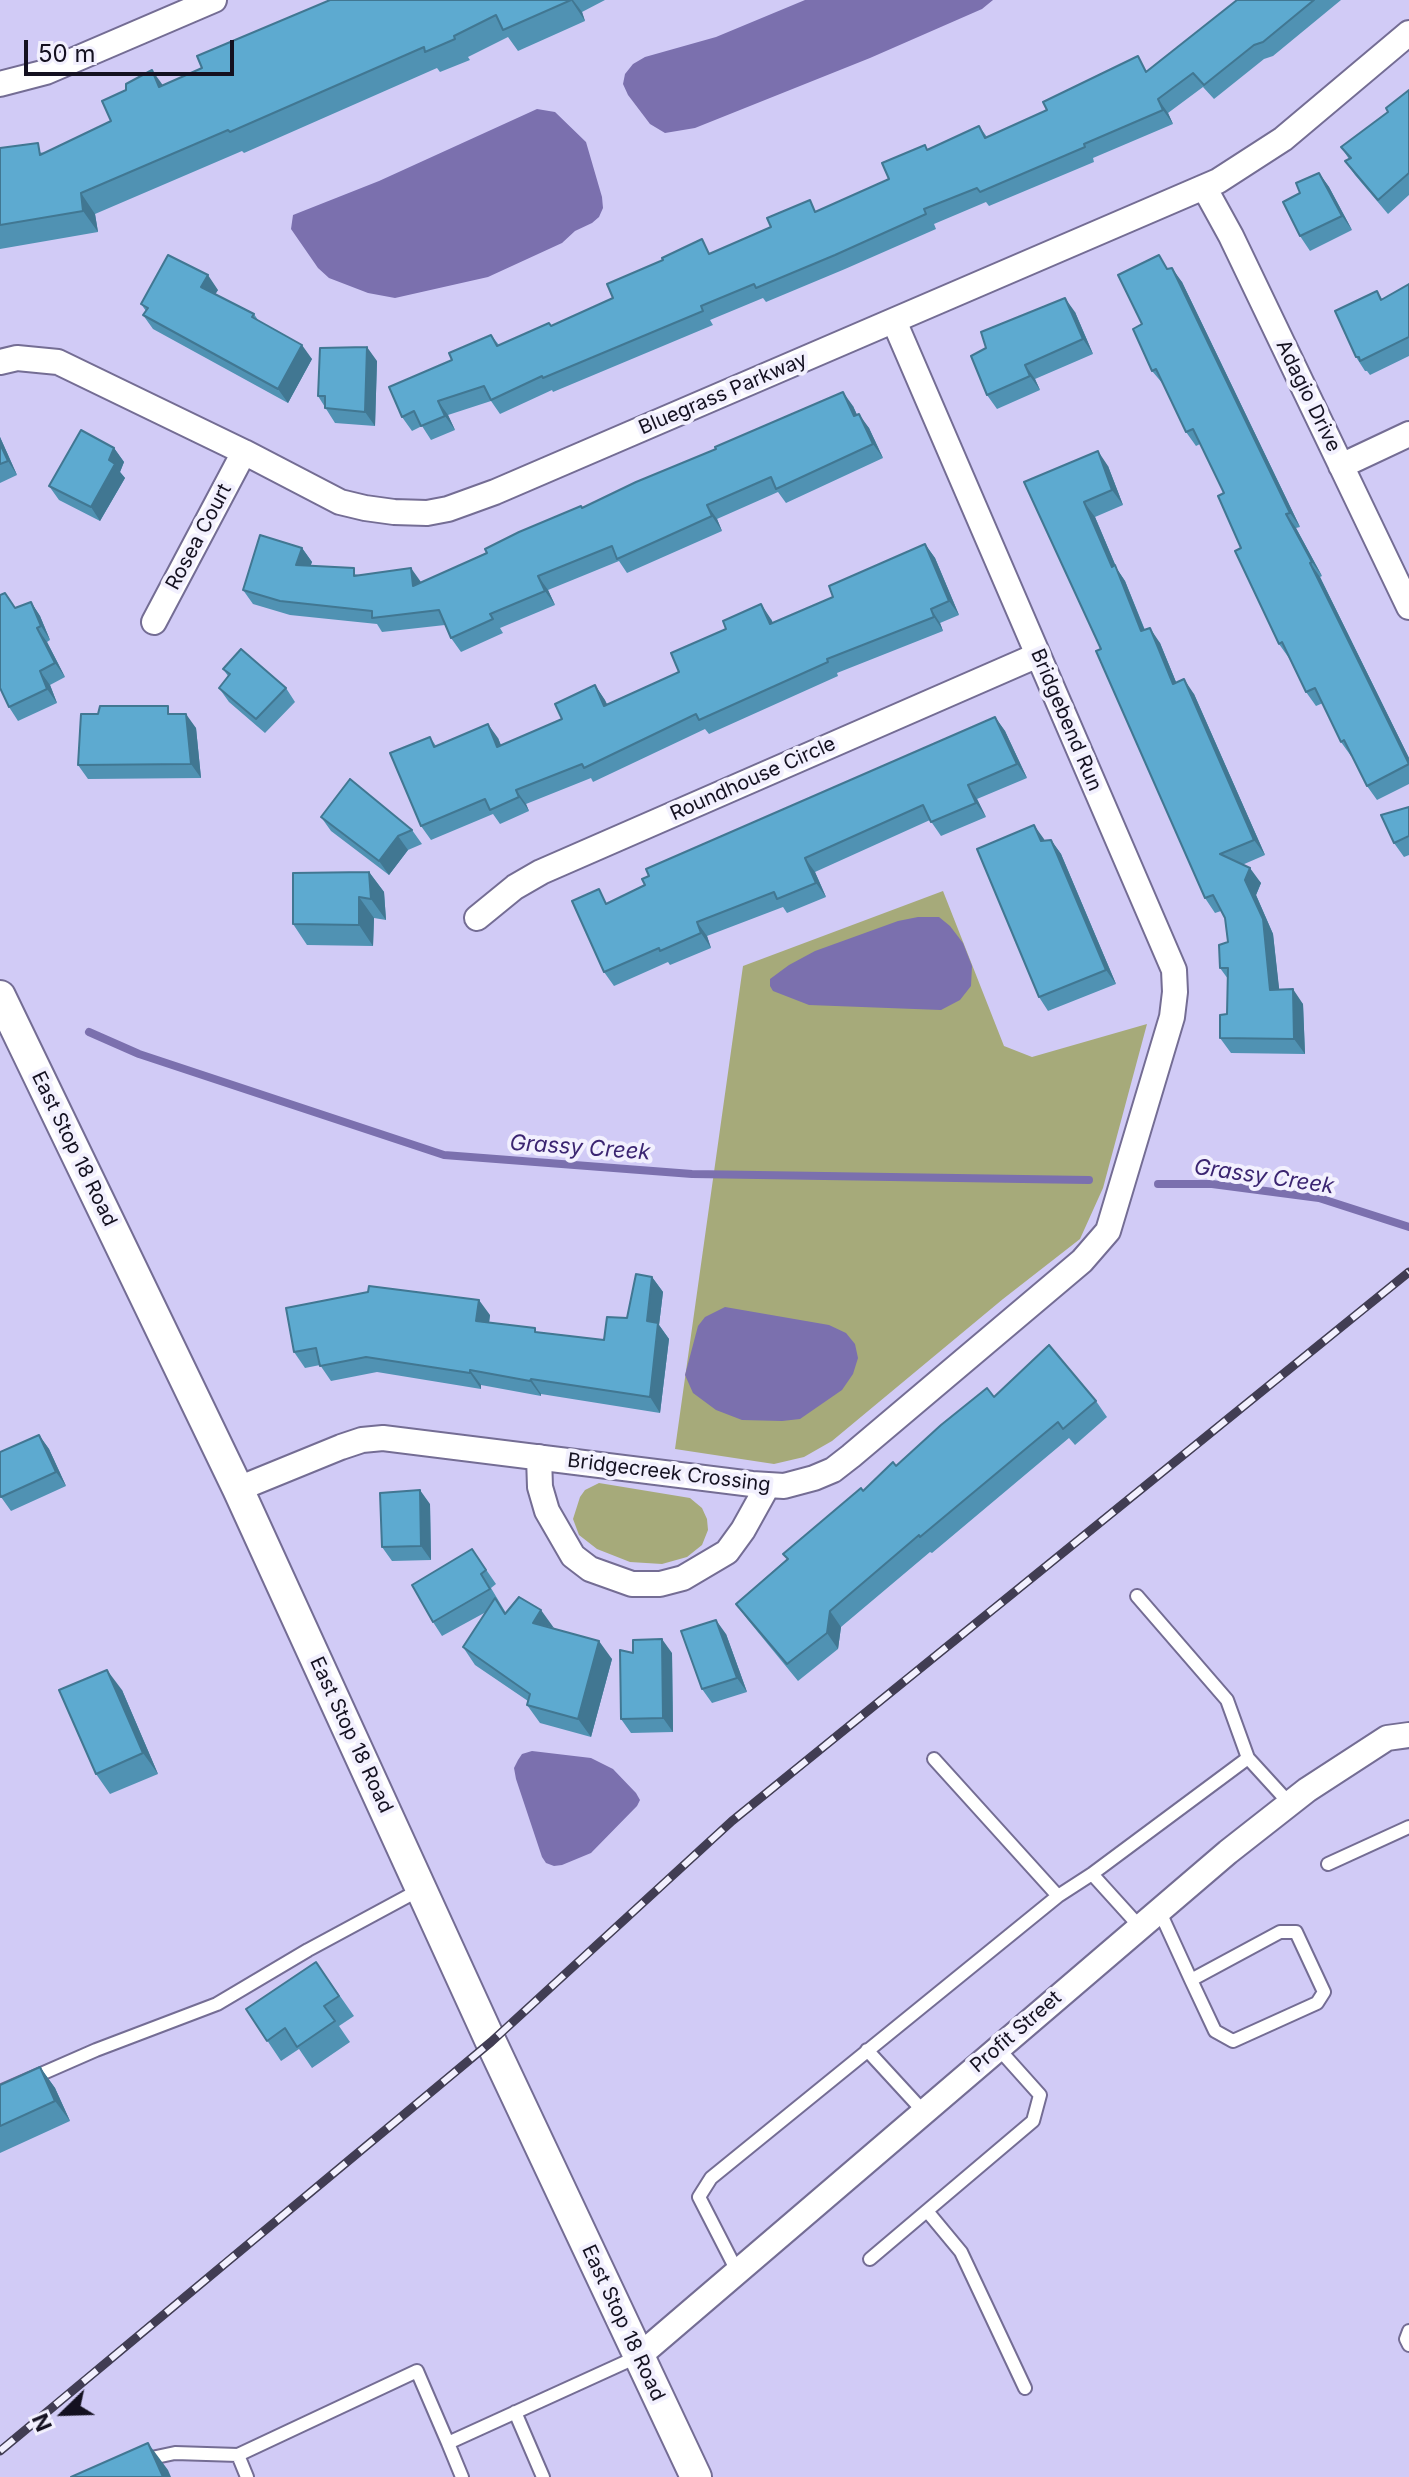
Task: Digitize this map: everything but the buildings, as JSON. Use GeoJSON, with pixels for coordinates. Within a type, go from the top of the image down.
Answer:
{"type":"FeatureCollection","features":[{"type":"Feature","properties":{"kind":"street"},"geometry":{"type":"LineString","coordinates":[[0,84],[46,72],[214,0]]}},
{"type":"Feature","properties":{"kind":"street","name":"Bluegrass Parkway"},"geometry":{"type":"LineString","coordinates":[[0,362],[17,358],[58,362],[340,502],[394,512],[427,513],[448,509],[495,492],[1204,187],[1265,152],[1409,33]]}},
{"type":"Feature","properties":{"kind":"street","name":"Adagio Drive"},"geometry":{"type":"LineString","coordinates":[[1204,187],[1231,236],[1409,607]]}},
{"type":"Feature","properties":{"kind":"street","name":"Bridgebend Run"},"geometry":{"type":"LineString","coordinates":[[894,321],[1174,970],[1172,1017],[1111,1225]]}},
{"type":"Feature","properties":{"kind":"street"},"geometry":{"type":"LineString","coordinates":[[1341,466],[1409,434]]}},
{"type":"Feature","properties":{"kind":"street","name":"Rosea Court"},"geometry":{"type":"LineString","coordinates":[[154,622],[244,452]]}},
{"type":"Feature","properties":{"kind":"street","name":"Roundhouse Circle"},"geometry":{"type":"LineString","coordinates":[[477,918],[515,887],[541,872],[1038,655]]}},
{"type":"Feature","properties":{"kind":"street","name":"East Stop 18 Road"},"geometry":{"type":"LineString","coordinates":[[0,996],[238,1489],[696,2477]]}},
{"type":"Feature","properties":{"kind":"street","name":"Bridgecreek Crossing"},"geometry":{"type":"LineString","coordinates":[[238,1489],[362,1440],[383,1438],[768,1485],[784,1486],[814,1478],[842,1463],[1082,1261],[1099,1244],[1111,1225]]}},
{"type":"Feature","properties":{"kind":"street"},"geometry":{"type":"LineString","coordinates":[[539,1457],[540,1487],[547,1511],[573,1556],[590,1569],[632,1584],[660,1584],[683,1578],[727,1552],[768,1485]]}},
{"type":"Feature","properties":{"kind":"street","name":"Profit Street"},"geometry":{"type":"LineString","coordinates":[[639,2356],[997,2047],[1290,1804],[1387,1738],[1409,1735]]}},
{"type":"Feature","properties":{"kind":"lane"},"geometry":{"type":"LineString","coordinates":[[1137,1596],[1227,1700],[1248,1758],[1290,1804]]}},
{"type":"Feature","properties":{"kind":"lane"},"geometry":{"type":"LineString","coordinates":[[737,2271],[699,2197],[711,2178],[1058,1896],[1248,1758]]}},
{"type":"Feature","properties":{"kind":"lane"},"geometry":{"type":"LineString","coordinates":[[934,1759],[1058,1896]]}},
{"type":"Feature","properties":{"kind":"lane"},"geometry":{"type":"LineString","coordinates":[[1328,1864],[1409,1827]]}},
{"type":"Feature","properties":{"kind":"lane"},"geometry":{"type":"LineString","coordinates":[[1092,1874],[1140,1927]]}},
{"type":"Feature","properties":{"kind":"lane"},"geometry":{"type":"LineString","coordinates":[[0,2092],[96,2050],[217,2004],[421,1889]]}},
{"type":"Feature","properties":{"kind":"lane"},"geometry":{"type":"LineString","coordinates":[[1159,1910],[1191,1980],[1215,2031],[1233,2041],[1317,2003],[1324,1992],[1296,1932],[1280,1932],[1191,1980]]}},
{"type":"Feature","properties":{"kind":"lane"},"geometry":{"type":"LineString","coordinates":[[870,2259],[1033,2121],[1040,2095],[997,2047]]}},
{"type":"Feature","properties":{"kind":"lane"},"geometry":{"type":"LineString","coordinates":[[867,2050],[924,2112]]}},
{"type":"Feature","properties":{"kind":"lane"},"geometry":{"type":"LineString","coordinates":[[927,2211],[961,2252],[1025,2388]]}},
{"type":"Feature","properties":{"kind":"lane"},"geometry":{"type":"LineString","coordinates":[[1409,2331],[1406,2339],[1409,2345]]}},
{"type":"Feature","properties":{"kind":"lane"},"geometry":{"type":"LineString","coordinates":[[448,2443],[639,2356]]}},
{"type":"Feature","properties":{"kind":"lane"},"geometry":{"type":"LineString","coordinates":[[128,2466],[140,2460],[175,2453],[238,2455],[417,2371],[462,2477]]}},
{"type":"Feature","properties":{"kind":"lane"},"geometry":{"type":"LineString","coordinates":[[515,2412],[543,2477]]}},
{"type":"Feature","properties":{"kind":"lane"},"geometry":{"type":"LineString","coordinates":[[238,2455],[247,2477]]}},
{"type":"Feature","properties":{"kind":"green space"},"geometry":{"type":"Polygon","coordinates":[[[943,891],[1004,1046],[1032,1057],[1147,1024],[1103,1188],[1080,1239],[832,1441],[804,1457],[774,1464],[675,1449],[743,966],[943,891]]]}},
{"type":"Feature","properties":{"kind":"green space"},"geometry":{"type":"Polygon","coordinates":[[[599,1483],[690,1498],[702,1508],[707,1519],[708,1530],[702,1545],[687,1557],[662,1564],[630,1562],[597,1549],[579,1535],[573,1519],[585,1490],[599,1483]]]}},
{"type":"Feature","properties":{"kind":"shaded area"},"geometry":{"type":"Polygon","coordinates":[[[805,0],[993,0],[982,9],[870,58],[695,128],[665,133],[650,124],[628,95],[623,84],[625,74],[633,64],[645,57],[716,37],[805,0]]]}},
{"type":"Feature","properties":{"kind":"shaded area"},"geometry":{"type":"Polygon","coordinates":[[[537,109],[555,112],[586,142],[602,197],[603,208],[599,217],[562,243],[488,277],[395,298],[368,293],[329,278],[318,268],[291,229],[293,215],[379,181],[537,109]]]}},
{"type":"Feature","properties":{"kind":"shaded area"},"geometry":{"type":"Polygon","coordinates":[[[939,917],[950,926],[963,943],[972,966],[971,986],[960,1000],[941,1010],[809,1005],[773,991],[770,986],[770,979],[815,951],[898,921],[939,917]]]}},
{"type":"Feature","properties":{"kind":"shaded area"},"geometry":{"type":"Polygon","coordinates":[[[725,1307],[829,1325],[846,1333],[855,1344],[858,1358],[853,1374],[842,1390],[800,1419],[742,1420],[716,1410],[693,1393],[685,1375],[698,1326],[705,1317],[725,1307]]]}},
{"type":"Feature","properties":{"kind":"shaded area"},"geometry":{"type":"Polygon","coordinates":[[[532,1751],[591,1758],[613,1769],[640,1800],[591,1853],[562,1865],[546,1863],[514,1768],[522,1754],[532,1751]]]}},
{"type":"Feature","properties":{"kind":"waterway","name":"Grassy Creek"},"geometry":{"type":"LineString","coordinates":[[89,1032],[139,1054],[444,1155],[692,1174],[1089,1180]]}},
{"type":"Feature","properties":{"kind":"waterway","name":"Grassy Creek"},"geometry":{"type":"LineString","coordinates":[[1158,1184],[1212,1184],[1319,1198],[1409,1227]]}},
{"type":"Feature","properties":{"kind":"railway"},"geometry":{"type":"LineString","coordinates":[[0,2451],[491,2042],[732,1821],[1409,1272]]}}]}
